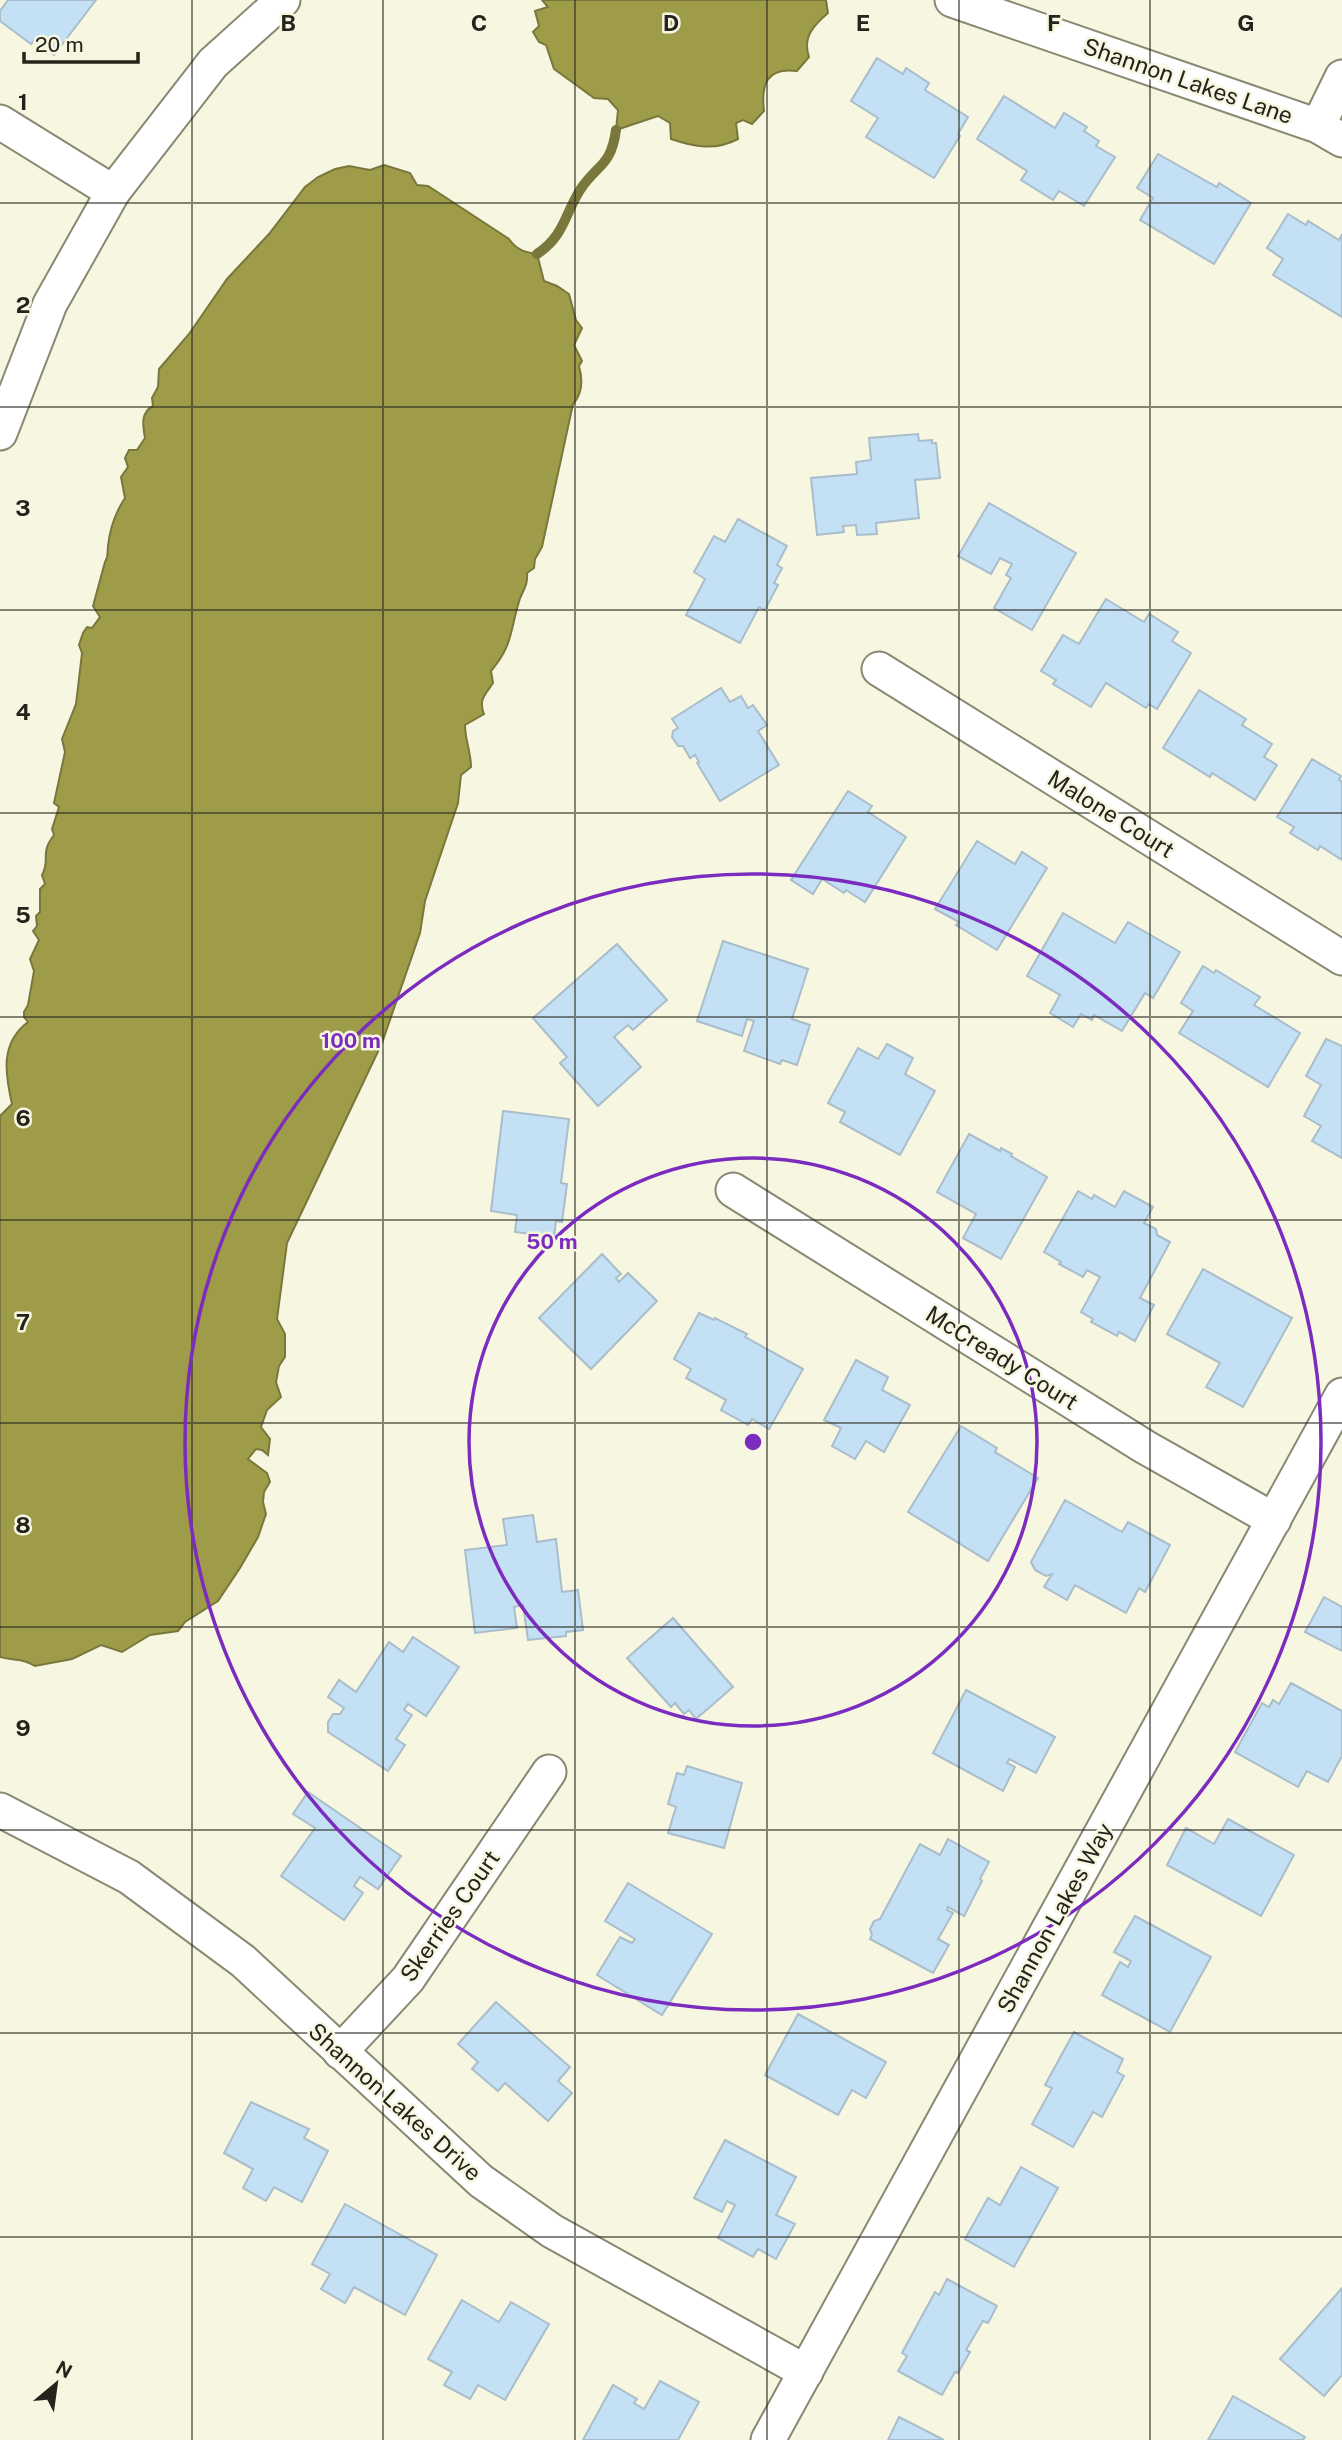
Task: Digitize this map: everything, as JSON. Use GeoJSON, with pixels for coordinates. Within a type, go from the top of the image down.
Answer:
{"type":"FeatureCollection","features":[{"type":"Feature","properties":{"kind":"street"},"geometry":{"type":"LineString","coordinates":[[0,433],[50,304],[113,192],[214,63],[282,0]]}},
{"type":"Feature","properties":{"kind":"street","name":"Shannon Lakes Lane"},"geometry":{"type":"LineString","coordinates":[[952,0],[1330,133]]}},
{"type":"Feature","properties":{"kind":"street"},"geometry":{"type":"LineString","coordinates":[[1330,133],[1342,77]]}},
{"type":"Feature","properties":{"kind":"street"},"geometry":{"type":"LineString","coordinates":[[0,122],[113,192]]}},
{"type":"Feature","properties":{"kind":"street","name":"Malone Court"},"geometry":{"type":"LineString","coordinates":[[879,669],[1342,958]]}},
{"type":"Feature","properties":{"kind":"street","name":"McCready Court"},"geometry":{"type":"LineString","coordinates":[[733,1191],[1145,1447],[1274,1520]]}},
{"type":"Feature","properties":{"kind":"street","name":"Shannon Lakes Way"},"geometry":{"type":"LineString","coordinates":[[768,2440],[1342,1395]]}},
{"type":"Feature","properties":{"kind":"street","name":"Skerries Court"},"geometry":{"type":"LineString","coordinates":[[340,2052],[408,1979],[549,1772]]}},
{"type":"Feature","properties":{"kind":"street","name":"Shannon Lakes Drive"},"geometry":{"type":"LineString","coordinates":[[0,1810],[129,1877],[243,1961],[481,2181],[552,2231],[806,2372]]}},
{"type":"Feature","properties":{"kind":"shaded area"},"geometry":{"type":"Polygon","coordinates":[[[542,0],[826,0],[828,13],[808,37],[809,57],[797,71],[778,72],[768,80],[764,93],[764,111],[752,124],[743,120],[736,123],[738,139],[721,145],[705,146],[671,139],[670,123],[658,116],[616,130],[618,110],[608,99],[594,98],[554,69],[546,45],[539,42],[533,32],[539,26],[535,11],[548,7],[542,0]]]}},
{"type":"Feature","properties":{"kind":"shaded area"},"geometry":{"type":"Polygon","coordinates":[[[384,165],[410,173],[417,185],[428,186],[509,239],[518,248],[537,254],[544,281],[569,294],[576,320],[582,328],[574,345],[582,361],[579,366],[580,391],[573,404],[542,547],[535,559],[534,568],[527,573],[507,647],[491,671],[493,683],[482,701],[484,714],[465,725],[471,767],[461,775],[458,803],[425,901],[420,933],[382,1043],[287,1243],[277,1319],[285,1334],[285,1357],[279,1366],[276,1382],[281,1397],[267,1410],[261,1427],[270,1439],[268,1455],[256,1449],[248,1459],[267,1473],[270,1482],[264,1492],[266,1514],[258,1537],[218,1601],[185,1622],[178,1631],[150,1635],[122,1652],[101,1645],[72,1659],[35,1666],[0,1657],[0,1116],[12,1104],[7,1070],[9,1049],[19,1030],[28,1022],[24,1012],[28,1005],[34,971],[30,959],[39,940],[33,931],[37,926],[36,916],[40,912],[40,889],[45,884],[42,875],[46,865],[47,847],[54,835],[52,829],[59,807],[54,803],[65,752],[62,739],[76,704],[82,653],[79,645],[87,627],[92,628],[100,617],[93,606],[112,527],[125,498],[121,477],[128,467],[125,458],[129,450],[137,450],[145,438],[143,420],[146,412],[153,406],[152,398],[158,387],[159,369],[189,334],[227,279],[269,234],[305,187],[335,169],[349,166],[370,170],[384,165]]]}},
{"type":"Feature","properties":{"kind":"building"},"geometry":{"type":"Polygon","coordinates":[[[8,0],[96,0],[54,55],[34,41],[31,44],[0,21],[0,11],[8,0]]]}},
{"type":"Feature","properties":{"kind":"building"},"geometry":{"type":"Polygon","coordinates":[[[877,58],[903,74],[906,68],[929,83],[925,90],[968,117],[958,134],[960,136],[934,178],[866,137],[878,118],[851,101],[877,58]]]}},
{"type":"Feature","properties":{"kind":"building"},"geometry":{"type":"Polygon","coordinates":[[[1004,96],[1055,128],[1064,113],[1087,127],[1084,131],[1099,141],[1096,146],[1115,157],[1084,206],[1059,191],[1053,200],[1021,180],[1027,171],[977,139],[1004,96]]]}},
{"type":"Feature","properties":{"kind":"building"},"geometry":{"type":"Polygon","coordinates":[[[1158,154],[1217,187],[1219,183],[1251,203],[1214,264],[1140,220],[1153,198],[1137,188],[1158,154]]]}},
{"type":"Feature","properties":{"kind":"building"},"geometry":{"type":"Polygon","coordinates":[[[1288,214],[1306,225],[1308,221],[1339,240],[1342,234],[1342,317],[1273,275],[1283,259],[1267,248],[1288,214]]]}},
{"type":"Feature","properties":{"kind":"building"},"geometry":{"type":"Polygon","coordinates":[[[918,434],[919,441],[932,440],[932,443],[936,443],[940,478],[915,480],[919,518],[876,523],[877,534],[857,535],[856,525],[843,526],[844,532],[817,535],[811,478],[857,474],[856,462],[871,460],[869,438],[918,434]]]}},
{"type":"Feature","properties":{"kind":"building"},"geometry":{"type":"Polygon","coordinates":[[[989,503],[1076,553],[1032,630],[994,608],[1011,578],[1006,575],[1012,564],[1000,558],[991,574],[958,556],[989,503]]]}},
{"type":"Feature","properties":{"kind":"building"},"geometry":{"type":"Polygon","coordinates":[[[738,519],[787,546],[777,565],[782,568],[774,583],[778,585],[765,610],[759,607],[740,643],[686,615],[705,579],[694,572],[714,536],[725,542],[738,519]]]}},
{"type":"Feature","properties":{"kind":"building"},"geometry":{"type":"Polygon","coordinates":[[[1106,599],[1144,622],[1149,614],[1178,632],[1172,641],[1191,653],[1157,709],[1149,704],[1146,708],[1106,683],[1091,707],[1053,684],[1056,680],[1041,671],[1063,635],[1079,644],[1106,599]]]}},
{"type":"Feature","properties":{"kind":"building"},"geometry":{"type":"Polygon","coordinates":[[[721,688],[730,702],[741,696],[748,708],[753,705],[767,725],[758,731],[779,765],[720,801],[695,755],[690,758],[683,746],[678,746],[672,737],[673,731],[678,728],[672,719],[721,688]]]}},
{"type":"Feature","properties":{"kind":"building"},"geometry":{"type":"Polygon","coordinates":[[[1199,690],[1246,719],[1242,725],[1272,744],[1264,757],[1277,765],[1255,800],[1212,773],[1210,777],[1163,748],[1199,690]]]}},
{"type":"Feature","properties":{"kind":"building"},"geometry":{"type":"Polygon","coordinates":[[[1312,759],[1341,776],[1342,860],[1320,846],[1318,850],[1290,833],[1294,827],[1277,817],[1312,759]]]}},
{"type":"Feature","properties":{"kind":"building"},"geometry":{"type":"Polygon","coordinates":[[[848,791],[872,806],[868,812],[906,837],[865,902],[822,879],[813,894],[791,880],[848,791]]]}},
{"type":"Feature","properties":{"kind":"building"},"geometry":{"type":"Polygon","coordinates":[[[977,841],[1015,864],[1022,852],[1047,868],[997,950],[956,925],[959,922],[935,909],[977,841]]]}},
{"type":"Feature","properties":{"kind":"building"},"geometry":{"type":"Polygon","coordinates":[[[1063,913],[1115,943],[1128,922],[1180,952],[1153,998],[1145,993],[1122,1031],[1094,1015],[1092,1020],[1081,1014],[1073,1027],[1050,1013],[1060,995],[1027,976],[1063,913]]]}},
{"type":"Feature","properties":{"kind":"building"},"geometry":{"type":"Polygon","coordinates":[[[723,941],[808,969],[792,1019],[810,1025],[797,1065],[782,1060],[780,1064],[744,1051],[754,1021],[747,1019],[742,1036],[697,1021],[723,941]]]}},
{"type":"Feature","properties":{"kind":"building"},"geometry":{"type":"Polygon","coordinates":[[[617,944],[667,1000],[633,1030],[628,1025],[614,1037],[641,1067],[598,1106],[560,1063],[567,1057],[533,1018],[617,944]]]}},
{"type":"Feature","properties":{"kind":"building"},"geometry":{"type":"Polygon","coordinates":[[[1203,966],[1214,973],[1216,970],[1260,997],[1254,1005],[1300,1033],[1268,1087],[1179,1033],[1193,1011],[1181,1003],[1203,966]]]}},
{"type":"Feature","properties":{"kind":"building"},"geometry":{"type":"Polygon","coordinates":[[[1326,1039],[1342,1046],[1342,1158],[1312,1141],[1321,1126],[1304,1116],[1321,1085],[1306,1076],[1326,1039]]]}},
{"type":"Feature","properties":{"kind":"building"},"geometry":{"type":"Polygon","coordinates":[[[887,1044],[913,1058],[905,1074],[935,1091],[900,1155],[840,1122],[845,1112],[828,1103],[858,1048],[878,1059],[887,1044]]]}},
{"type":"Feature","properties":{"kind":"building"},"geometry":{"type":"Polygon","coordinates":[[[503,1111],[569,1119],[561,1183],[567,1184],[562,1222],[556,1221],[554,1237],[515,1232],[517,1215],[491,1211],[503,1111]]]}},
{"type":"Feature","properties":{"kind":"building"},"geometry":{"type":"Polygon","coordinates":[[[969,1134],[1000,1151],[1001,1148],[1012,1154],[1011,1156],[1047,1177],[1001,1259],[963,1238],[976,1214],[937,1192],[969,1134]]]}},
{"type":"Feature","properties":{"kind":"building"},"geometry":{"type":"Polygon","coordinates":[[[1078,1191],[1092,1199],[1094,1195],[1115,1207],[1124,1191],[1153,1207],[1144,1223],[1156,1229],[1157,1235],[1170,1242],[1140,1298],[1154,1305],[1135,1341],[1119,1332],[1117,1336],[1091,1322],[1093,1319],[1081,1312],[1100,1277],[1087,1270],[1083,1277],[1044,1252],[1078,1191]]]}},
{"type":"Feature","properties":{"kind":"building"},"geometry":{"type":"Polygon","coordinates":[[[602,1254],[621,1274],[616,1278],[619,1282],[628,1273],[657,1301],[591,1369],[539,1318],[602,1254]]]}},
{"type":"Feature","properties":{"kind":"building"},"geometry":{"type":"Polygon","coordinates":[[[1203,1269],[1292,1318],[1243,1407],[1206,1387],[1220,1363],[1167,1334],[1203,1269]]]}},
{"type":"Feature","properties":{"kind":"building"},"geometry":{"type":"Polygon","coordinates":[[[699,1313],[747,1334],[745,1337],[803,1369],[769,1429],[752,1419],[748,1425],[721,1410],[726,1400],[686,1378],[691,1369],[674,1359],[699,1313]]]}},
{"type":"Feature","properties":{"kind":"building"},"geometry":{"type":"Polygon","coordinates":[[[856,1360],[888,1377],[882,1390],[910,1405],[884,1452],[866,1441],[855,1459],[832,1446],[841,1428],[824,1420],[856,1360]]]}},
{"type":"Feature","properties":{"kind":"building"},"geometry":{"type":"Polygon","coordinates":[[[961,1426],[997,1448],[995,1452],[1038,1478],[988,1561],[908,1512],[961,1426]]]}},
{"type":"Feature","properties":{"kind":"building"},"geometry":{"type":"Polygon","coordinates":[[[1065,1500],[1122,1532],[1128,1522],[1170,1545],[1145,1592],[1139,1588],[1126,1613],[1075,1585],[1067,1600],[1044,1587],[1052,1574],[1046,1576],[1035,1570],[1031,1562],[1065,1500]]]}},
{"type":"Feature","properties":{"kind":"building"},"geometry":{"type":"Polygon","coordinates":[[[533,1515],[537,1542],[556,1539],[562,1592],[578,1590],[583,1630],[566,1632],[566,1636],[528,1640],[523,1605],[514,1607],[517,1628],[475,1633],[465,1550],[507,1545],[503,1519],[533,1515]]]}},
{"type":"Feature","properties":{"kind":"building"},"geometry":{"type":"Polygon","coordinates":[[[1324,1597],[1342,1607],[1342,1651],[1305,1632],[1324,1597]]]}},
{"type":"Feature","properties":{"kind":"building"},"geometry":{"type":"Polygon","coordinates":[[[673,1618],[733,1687],[696,1719],[689,1710],[684,1714],[675,1703],[671,1707],[627,1658],[673,1618]]]}},
{"type":"Feature","properties":{"kind":"building"},"geometry":{"type":"Polygon","coordinates":[[[413,1637],[459,1667],[426,1716],[408,1704],[404,1710],[412,1715],[396,1739],[405,1745],[388,1771],[328,1732],[328,1722],[333,1714],[340,1714],[344,1708],[328,1697],[339,1680],[356,1692],[389,1642],[403,1652],[413,1637]]]}},
{"type":"Feature","properties":{"kind":"building"},"geometry":{"type":"Polygon","coordinates":[[[1291,1683],[1342,1711],[1342,1756],[1328,1782],[1307,1771],[1298,1787],[1235,1752],[1262,1703],[1269,1707],[1273,1700],[1279,1704],[1291,1683]]]}},
{"type":"Feature","properties":{"kind":"building"},"geometry":{"type":"Polygon","coordinates":[[[966,1690],[1055,1737],[1036,1773],[1009,1759],[1007,1763],[1015,1767],[1003,1791],[933,1753],[966,1690]]]}},
{"type":"Feature","properties":{"kind":"building"},"geometry":{"type":"Polygon","coordinates":[[[687,1766],[742,1783],[724,1848],[668,1833],[676,1807],[668,1804],[677,1773],[684,1775],[687,1766]]]}},
{"type":"Feature","properties":{"kind":"building"},"geometry":{"type":"Polygon","coordinates":[[[308,1792],[401,1856],[378,1889],[360,1877],[354,1886],[363,1893],[344,1920],[281,1876],[315,1828],[293,1814],[308,1792]]]}},
{"type":"Feature","properties":{"kind":"building"},"geometry":{"type":"Polygon","coordinates":[[[1228,1819],[1294,1855],[1261,1916],[1167,1865],[1186,1828],[1214,1844],[1228,1819]]]}},
{"type":"Feature","properties":{"kind":"building"},"geometry":{"type":"Polygon","coordinates":[[[948,1839],[989,1862],[964,1916],[948,1907],[947,1910],[953,1913],[938,1939],[949,1945],[933,1973],[870,1939],[870,1929],[874,1921],[880,1919],[920,1844],[940,1855],[948,1839]]]}},
{"type":"Feature","properties":{"kind":"building"},"geometry":{"type":"Polygon","coordinates":[[[628,1883],[712,1934],[662,2015],[597,1975],[620,1937],[632,1943],[635,1939],[605,1921],[628,1883]]]}},
{"type":"Feature","properties":{"kind":"building"},"geometry":{"type":"Polygon","coordinates":[[[1135,1916],[1211,1957],[1170,2032],[1102,1995],[1120,1962],[1128,1967],[1131,1961],[1114,1952],[1135,1916]]]}},
{"type":"Feature","properties":{"kind":"building"},"geometry":{"type":"Polygon","coordinates":[[[496,2002],[570,2067],[558,2081],[572,2093],[548,2121],[505,2083],[498,2091],[472,2069],[478,2062],[458,2044],[496,2002]]]}},
{"type":"Feature","properties":{"kind":"building"},"geometry":{"type":"Polygon","coordinates":[[[798,2014],[886,2062],[866,2098],[852,2090],[838,2115],[765,2075],[798,2014]]]}},
{"type":"Feature","properties":{"kind":"building"},"geometry":{"type":"Polygon","coordinates":[[[1074,2032],[1123,2059],[1117,2072],[1124,2076],[1102,2117],[1093,2112],[1073,2147],[1032,2124],[1052,2088],[1045,2085],[1074,2032]]]}},
{"type":"Feature","properties":{"kind":"building"},"geometry":{"type":"Polygon","coordinates":[[[251,2102],[309,2129],[304,2138],[328,2151],[302,2202],[274,2187],[266,2201],[243,2188],[253,2169],[224,2153],[251,2102]]]}},
{"type":"Feature","properties":{"kind":"building"},"geometry":{"type":"Polygon","coordinates":[[[725,2140],[796,2177],[776,2215],[795,2224],[776,2259],[758,2249],[753,2257],[718,2238],[735,2205],[727,2201],[722,2212],[694,2198],[725,2140]]]}},
{"type":"Feature","properties":{"kind":"building"},"geometry":{"type":"Polygon","coordinates":[[[1021,2167],[1058,2188],[1014,2267],[965,2239],[988,2198],[1000,2205],[1021,2167]]]}},
{"type":"Feature","properties":{"kind":"building"},"geometry":{"type":"Polygon","coordinates":[[[345,2204],[437,2255],[405,2315],[354,2287],[345,2303],[321,2289],[330,2274],[312,2264],[345,2204]]]}},
{"type":"Feature","properties":{"kind":"building"},"geometry":{"type":"Polygon","coordinates":[[[947,2279],[997,2306],[988,2323],[983,2321],[966,2350],[970,2352],[942,2395],[898,2371],[907,2356],[902,2353],[935,2292],[939,2295],[947,2279]]]}},
{"type":"Feature","properties":{"kind":"building"},"geometry":{"type":"Polygon","coordinates":[[[1342,2288],[1342,2375],[1324,2396],[1280,2359],[1342,2288]]]}},
{"type":"Feature","properties":{"kind":"building"},"geometry":{"type":"Polygon","coordinates":[[[462,2300],[499,2322],[511,2302],[549,2324],[505,2400],[478,2385],[470,2399],[444,2385],[452,2372],[428,2359],[462,2300]]]}},
{"type":"Feature","properties":{"kind":"building"},"geometry":{"type":"Polygon","coordinates":[[[660,2381],[699,2402],[678,2440],[583,2440],[613,2385],[637,2399],[634,2403],[644,2409],[660,2381]]]}},
{"type":"Feature","properties":{"kind":"building"},"geometry":{"type":"Polygon","coordinates":[[[1233,2396],[1305,2437],[1303,2440],[1208,2440],[1233,2396]]]}},
{"type":"Feature","properties":{"kind":"building"},"geometry":{"type":"Polygon","coordinates":[[[899,2417],[944,2440],[888,2440],[899,2417]]]}},
{"type":"Feature","properties":{"kind":"waterway"},"geometry":{"type":"LineString","coordinates":[[537,254],[553,240],[580,190],[607,158],[616,130]]}}]}
